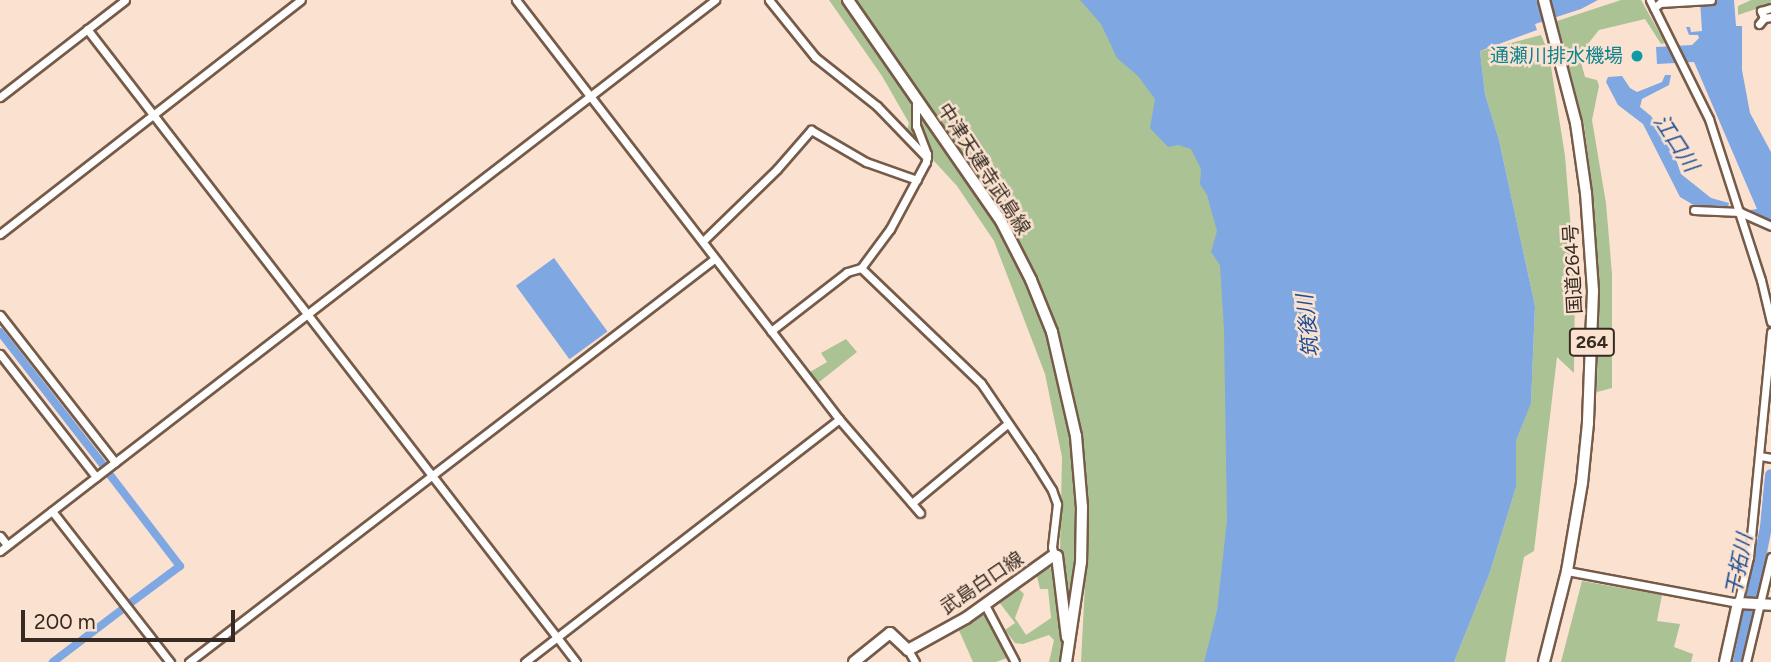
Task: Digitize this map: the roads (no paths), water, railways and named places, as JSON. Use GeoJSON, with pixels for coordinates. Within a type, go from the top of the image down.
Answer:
{"type":"FeatureCollection","features":[{"type":"Feature","properties":{"kind":"highway","name":"国道264号"},"geometry":{"type":"LineString","coordinates":[[1544,0],[1576,123],[1586,193],[1593,291],[1588,423],[1567,571],[1544,662]]}},
{"type":"Feature","properties":{"kind":"main road","name":"中津天建寺武島線"},"geometry":{"type":"LineString","coordinates":[[848,0],[1001,221],[1031,280],[1055,342],[1076,436],[1082,507],[1081,562],[1066,662]]}},
{"type":"Feature","properties":{"kind":"main road","name":"武島白口線"},"geometry":{"type":"LineString","coordinates":[[908,650],[985,605],[1054,555],[1057,556],[1069,648]]}},
{"type":"Feature","properties":{"kind":"main road"},"geometry":{"type":"LineString","coordinates":[[1725,662],[1741,603],[1763,606]]}},
{"type":"Feature","properties":{"kind":"main road"},"geometry":{"type":"LineString","coordinates":[[854,662],[890,633],[908,650]]}},
{"type":"Feature","properties":{"kind":"street"},"geometry":{"type":"LineString","coordinates":[[0,97],[125,0]]}},
{"type":"Feature","properties":{"kind":"street"},"geometry":{"type":"LineString","coordinates":[[0,234],[301,0]]}},
{"type":"Feature","properties":{"kind":"street"},"geometry":{"type":"LineString","coordinates":[[516,0],[839,419],[920,513]]}},
{"type":"Feature","properties":{"kind":"street"},"geometry":{"type":"LineString","coordinates":[[0,536],[3,548],[715,0]]}},
{"type":"Feature","properties":{"kind":"street"},"geometry":{"type":"LineString","coordinates":[[769,0],[815,57],[877,106],[927,158]]}},
{"type":"Feature","properties":{"kind":"street"},"geometry":{"type":"LineString","coordinates":[[1712,0],[1652,3],[1709,119],[1739,208],[1771,322]]}},
{"type":"Feature","properties":{"kind":"street"},"geometry":{"type":"LineString","coordinates":[[1765,19],[1761,11],[1771,8]]}},
{"type":"Feature","properties":{"kind":"street"},"geometry":{"type":"LineString","coordinates":[[87,29],[155,113],[576,662]]}},
{"type":"Feature","properties":{"kind":"street"},"geometry":{"type":"LineString","coordinates":[[772,331],[847,272],[861,268],[890,229],[927,158],[916,126],[916,97]]}},
{"type":"Feature","properties":{"kind":"street"},"geometry":{"type":"LineString","coordinates":[[703,241],[777,169],[811,130],[866,162],[917,180]]}},
{"type":"Feature","properties":{"kind":"street"},"geometry":{"type":"LineString","coordinates":[[1694,210],[1739,208],[1771,226]]}},
{"type":"Feature","properties":{"kind":"street"},"geometry":{"type":"LineString","coordinates":[[189,662],[433,478],[714,259]]}},
{"type":"Feature","properties":{"kind":"street"},"geometry":{"type":"LineString","coordinates":[[861,268],[981,383],[1052,490],[1057,504],[1052,547],[1054,555]]}},
{"type":"Feature","properties":{"kind":"street"},"geometry":{"type":"LineString","coordinates":[[0,315],[115,462]]}},
{"type":"Feature","properties":{"kind":"street"},"geometry":{"type":"LineString","coordinates":[[1567,571],[1741,603],[1766,457],[1771,332]]}},
{"type":"Feature","properties":{"kind":"street"},"geometry":{"type":"LineString","coordinates":[[0,354],[96,477]]}},
{"type":"Feature","properties":{"kind":"street"},"geometry":{"type":"LineString","coordinates":[[525,662],[839,419]]}},
{"type":"Feature","properties":{"kind":"street"},"geometry":{"type":"LineString","coordinates":[[912,503],[1007,424]]}},
{"type":"Feature","properties":{"kind":"street"},"geometry":{"type":"LineString","coordinates":[[52,511],[170,662]]}},
{"type":"Feature","properties":{"kind":"street"},"geometry":{"type":"LineString","coordinates":[[1746,662],[1757,612],[1763,606],[1771,557]]}},
{"type":"Feature","properties":{"kind":"street"},"geometry":{"type":"LineString","coordinates":[[985,605],[1015,662]]}},
{"type":"Feature","properties":{"kind":"street"},"geometry":{"type":"LineString","coordinates":[[908,650],[915,662]]}},
{"type":"Feature","properties":{"kind":"water","name":"筑後川"},"geometry":{"type":"Polygon","coordinates":[[[1080,0],[1598,0],[1581,9],[1535,24],[1537,30],[1480,51],[1485,94],[1499,140],[1535,306],[1531,403],[1516,441],[1516,487],[1490,572],[1454,662],[1204,662],[1217,611],[1227,520],[1224,329],[1220,265],[1211,252],[1217,231],[1207,195],[1200,184],[1201,169],[1191,149],[1178,145],[1168,147],[1150,128],[1155,99],[1138,76],[1117,58],[1101,24],[1080,0]]]}},
{"type":"Feature","properties":{"kind":"water"},"geometry":{"type":"Polygon","coordinates":[[[1700,0],[1734,0],[1736,26],[1742,26],[1742,70],[1750,113],[1771,152],[1771,223],[1753,217],[1750,210],[1757,209],[1694,62],[1657,64],[1656,47],[1692,45],[1699,38],[1698,35],[1689,35],[1686,27],[1690,27],[1691,32],[1702,31],[1700,0]]]}},
{"type":"Feature","properties":{"kind":"water"},"geometry":{"type":"Polygon","coordinates":[[[1665,75],[1671,75],[1669,85],[1642,99],[1640,107],[1651,116],[1672,148],[1681,174],[1711,198],[1729,203],[1728,207],[1697,207],[1680,197],[1643,124],[1618,105],[1606,82],[1608,77],[1622,76],[1630,88],[1637,92],[1662,82],[1665,75]]]}},
{"type":"Feature","properties":{"kind":"water"},"geometry":{"type":"Polygon","coordinates":[[[554,258],[607,332],[569,359],[516,286],[554,258]]]}},
{"type":"Feature","properties":{"kind":"waterway"},"geometry":{"type":"LineString","coordinates":[[0,332],[103,465]]}},
{"type":"Feature","properties":{"kind":"waterway"},"geometry":{"type":"LineString","coordinates":[[107,471],[180,566],[129,604]]}},
{"type":"Feature","properties":{"kind":"waterway","name":"干拓川"},"geometry":{"type":"LineString","coordinates":[[1739,662],[1766,527],[1771,475]]}},
{"type":"Feature","properties":{"kind":"waterway"},"geometry":{"type":"LineString","coordinates":[[53,662],[124,608]]}},
{"type":"Feature","properties":{"kind":"place","name":"通瀬川排水機場"},"geometry":{"type":"Point","coordinates":[1637,56]}},
{"type":"Feature","properties":{"kind":"water label","name":"江口川"},"geometry":{"type":"Point","coordinates":[1676,143]}}]}
